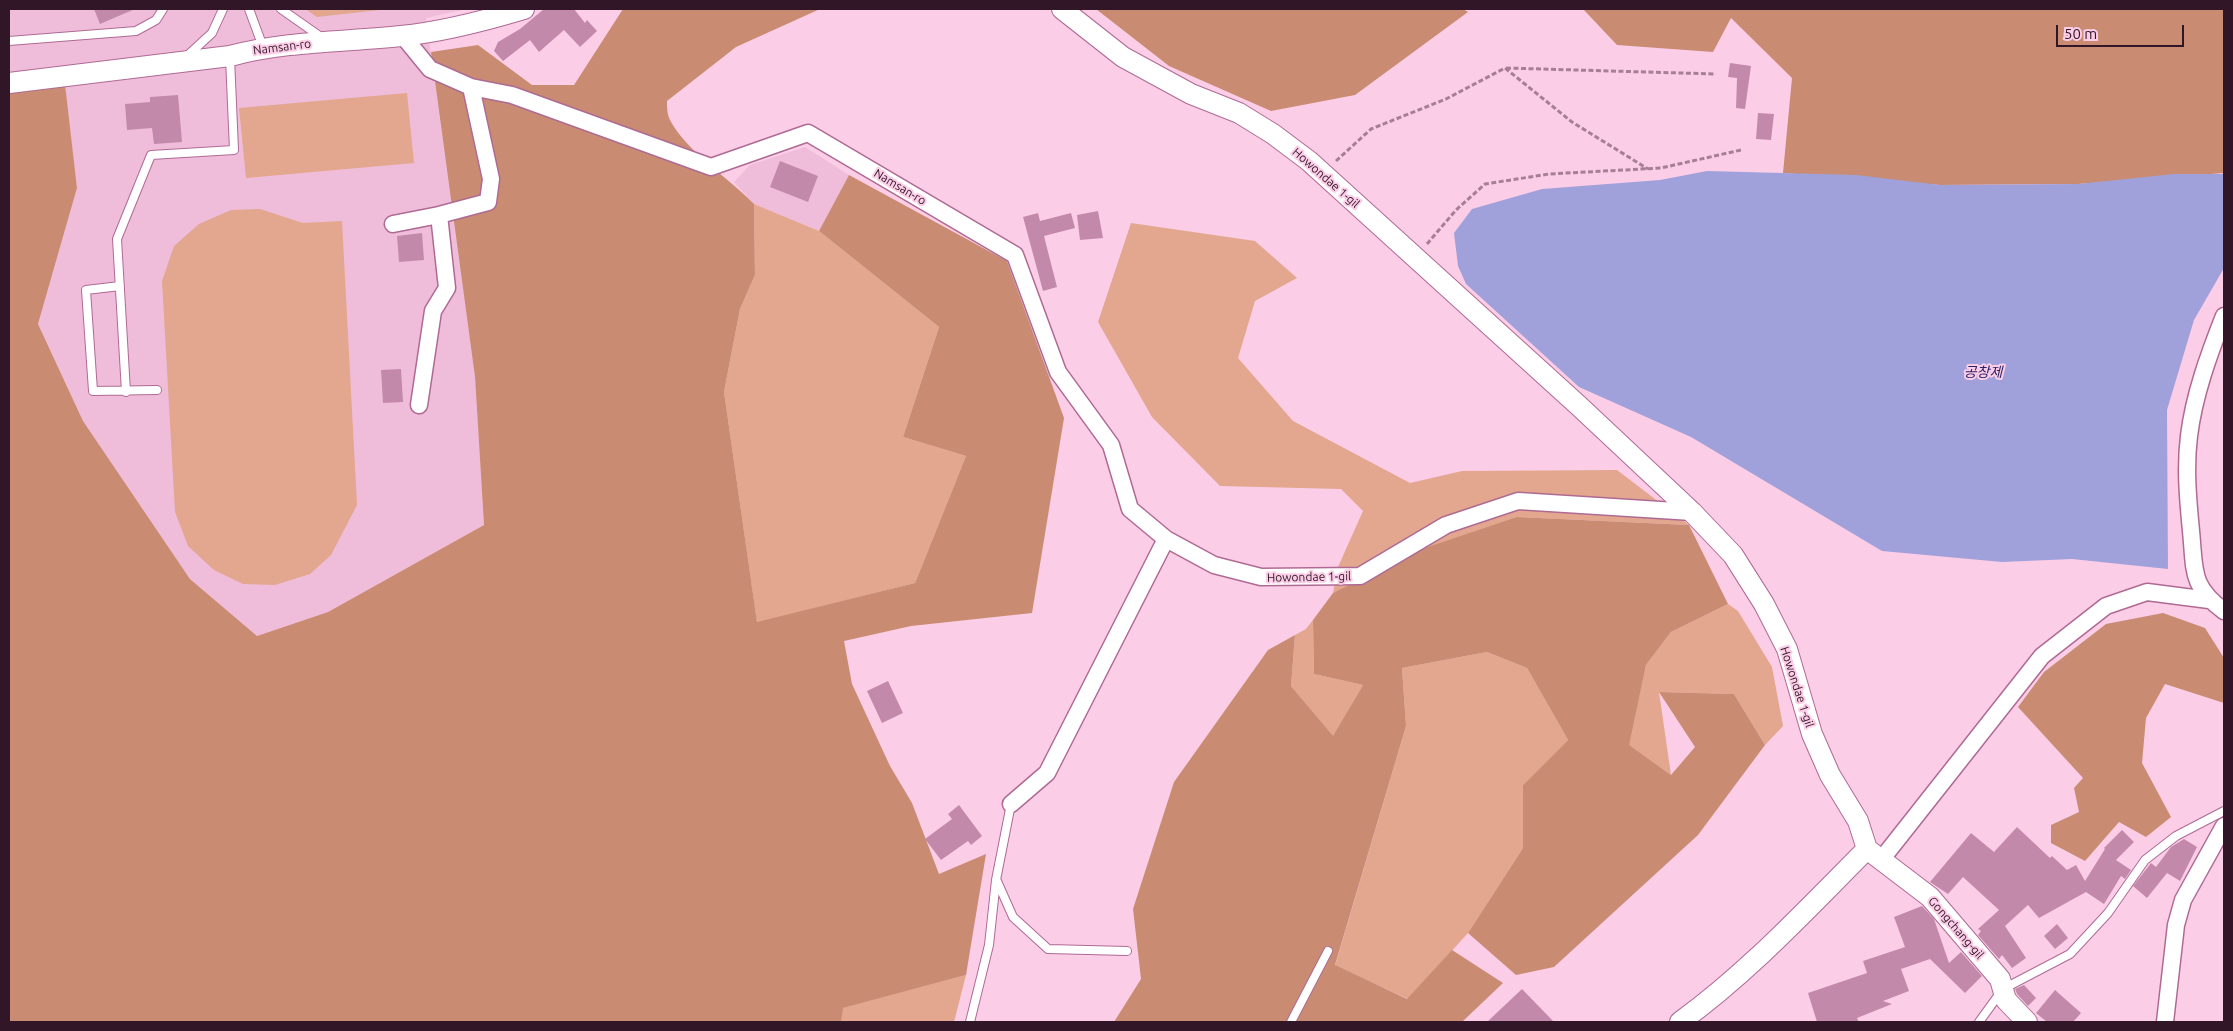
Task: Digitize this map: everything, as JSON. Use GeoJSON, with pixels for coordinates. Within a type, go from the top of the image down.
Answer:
{"type":"FeatureCollection","features":[{"type":"Feature","properties":{"kind":"street","name":"Namsan-ro"},"geometry":{"type":"LineString","coordinates":[[9,83],[230,56],[263,47],[403,36],[475,23],[524,9]]}},
{"type":"Feature","properties":{"kind":"street","name":"Howondae 1-gil"},"geometry":{"type":"LineString","coordinates":[[1062,9],[1123,57],[1191,94],[1238,113],[1273,134],[1323,173],[1579,406],[1692,512],[1733,555],[1764,604],[1787,649],[1812,734],[1830,775],[1858,821],[1874,854]]}},
{"type":"Feature","properties":{"kind":"street"},"geometry":{"type":"LineString","coordinates":[[393,224],[439,215],[488,202],[491,179],[471,87],[430,69],[403,36]]}},
{"type":"Feature","properties":{"kind":"street","name":"Namsan-ro"},"geometry":{"type":"LineString","coordinates":[[471,87],[512,96],[712,167],[808,133],[1015,255],[1058,372],[1111,446],[1130,509],[1166,539]]}},
{"type":"Feature","properties":{"kind":"street"},"geometry":{"type":"LineString","coordinates":[[419,405],[433,311],[447,288],[439,215]]}},
{"type":"Feature","properties":{"kind":"street"},"geometry":{"type":"LineString","coordinates":[[2224,316],[2207,360],[2189,434],[2187,465],[2192,556],[2197,583],[2209,600],[2224,611]]}},
{"type":"Feature","properties":{"kind":"street","name":"Howondae 1-gil"},"geometry":{"type":"LineString","coordinates":[[1166,539],[1214,565],[1261,577],[1360,576],[1446,525],[1518,501],[1692,512]]}},
{"type":"Feature","properties":{"kind":"street"},"geometry":{"type":"LineString","coordinates":[[1011,804],[1047,774],[1166,539]]}},
{"type":"Feature","properties":{"kind":"street"},"geometry":{"type":"LineString","coordinates":[[1680,1022],[1707,1002],[1874,854],[2042,656],[2106,606],[2147,592],[2209,600]]}},
{"type":"Feature","properties":{"kind":"street"},"geometry":{"type":"LineString","coordinates":[[2164,1022],[2176,925],[2183,900],[2224,826]]}},
{"type":"Feature","properties":{"kind":"street","name":"Gongchang-gil"},"geometry":{"type":"LineString","coordinates":[[1874,854],[1930,897],[2000,979],[2006,1000],[2027,1022]]}},
{"type":"Feature","properties":{"kind":"lane"},"geometry":{"type":"LineString","coordinates":[[9,42],[136,31],[156,20],[163,9]]}},
{"type":"Feature","properties":{"kind":"lane"},"geometry":{"type":"LineString","coordinates":[[181,62],[212,33],[223,9]]}},
{"type":"Feature","properties":{"kind":"lane"},"geometry":{"type":"LineString","coordinates":[[249,9],[263,47]]}},
{"type":"Feature","properties":{"kind":"lane"},"geometry":{"type":"LineString","coordinates":[[281,9],[329,42]]}},
{"type":"Feature","properties":{"kind":"lane"},"geometry":{"type":"LineString","coordinates":[[126,392],[117,239],[151,155],[234,150],[230,56]]}},
{"type":"Feature","properties":{"kind":"lane"},"geometry":{"type":"LineString","coordinates":[[120,286],[86,290],[93,391],[126,392],[157,390]]}},
{"type":"Feature","properties":{"kind":"lane"},"geometry":{"type":"LineString","coordinates":[[970,1022],[988,945],[996,880],[1011,804]]}},
{"type":"Feature","properties":{"kind":"lane"},"geometry":{"type":"LineString","coordinates":[[1979,1022],[2002,989],[2070,954],[2108,913],[2145,860],[2176,836],[2224,811]]}},
{"type":"Feature","properties":{"kind":"lane"},"geometry":{"type":"LineString","coordinates":[[996,880],[1013,917],[1048,949],[1127,951]]}},
{"type":"Feature","properties":{"kind":"lane"},"geometry":{"type":"LineString","coordinates":[[1291,1022],[1328,951]]}},
{"type":"Feature","properties":{"kind":"path"},"geometry":{"type":"LineString","coordinates":[[1323,173],[1370,129],[1446,99],[1506,68],[1716,74]]}},
{"type":"Feature","properties":{"kind":"path"},"geometry":{"type":"LineString","coordinates":[[1506,68],[1572,122],[1648,169]]}},
{"type":"Feature","properties":{"kind":"path"},"geometry":{"type":"LineString","coordinates":[[1416,258],[1456,210],[1485,184],[1549,174],[1661,168],[1741,150]]}},
{"type":"Feature","properties":{"kind":"shaded area"},"geometry":{"type":"Polygon","coordinates":[[[9,9],[466,9],[426,18],[475,377],[484,525],[328,612],[257,636],[190,579],[83,421],[38,324],[77,188],[63,70],[9,84],[9,9]]]}},
{"type":"Feature","properties":{"kind":"shaded area"},"geometry":{"type":"Polygon","coordinates":[[[305,9],[388,9],[317,17],[305,9]]]}},
{"type":"Feature","properties":{"kind":"shaded area"},"geometry":{"type":"Polygon","coordinates":[[[623,9],[820,9],[736,47],[667,101],[670,120],[686,143],[754,204],[755,275],[740,309],[724,392],[757,622],[915,583],[966,456],[903,437],[939,327],[819,231],[849,175],[1007,261],[1064,418],[1032,613],[911,626],[844,641],[852,684],[890,766],[912,803],[939,874],[986,854],[966,975],[843,1008],[841,1022],[9,1022],[9,92],[65,84],[77,188],[38,324],[83,421],[190,579],[257,636],[328,612],[484,525],[475,377],[431,52],[478,45],[532,85],[574,85],[623,9]]]}},
{"type":"Feature","properties":{"kind":"shaded area"},"geometry":{"type":"Polygon","coordinates":[[[1096,9],[1463,9],[1468,12],[1355,95],[1271,111],[1169,66],[1096,9]]]}},
{"type":"Feature","properties":{"kind":"shaded area"},"geometry":{"type":"Polygon","coordinates":[[[1583,9],[2224,9],[2224,173],[2078,184],[1940,185],[1783,173],[1792,78],[1731,18],[1713,52],[1617,45],[1583,9]]]}},
{"type":"Feature","properties":{"kind":"shaded area"},"geometry":{"type":"Polygon","coordinates":[[[407,93],[414,163],[246,178],[239,108],[407,93]]]}},
{"type":"Feature","properties":{"kind":"shaded area"},"geometry":{"type":"Polygon","coordinates":[[[805,147],[849,175],[819,231],[754,204],[734,182],[750,165],[805,147]]]}},
{"type":"Feature","properties":{"kind":"shaded area"},"geometry":{"type":"Polygon","coordinates":[[[754,204],[819,231],[939,327],[903,437],[966,456],[915,583],[757,623],[724,392],[740,309],[755,275],[754,204]]]}},
{"type":"Feature","properties":{"kind":"shaded area"},"geometry":{"type":"Polygon","coordinates":[[[260,209],[303,223],[342,221],[357,505],[331,555],[310,574],[275,585],[243,584],[214,570],[188,546],[175,512],[162,281],[174,246],[199,224],[231,210],[260,209]]]}},
{"type":"Feature","properties":{"kind":"shaded area"},"geometry":{"type":"Polygon","coordinates":[[[1131,223],[1255,241],[1297,278],[1255,301],[1238,358],[1293,421],[1410,483],[1462,471],[1617,470],[1689,525],[1517,517],[1333,593],[1338,567],[1363,511],[1341,489],[1220,486],[1152,417],[1098,322],[1131,223]]]}},
{"type":"Feature","properties":{"kind":"shaded area"},"geometry":{"type":"Polygon","coordinates":[[[1517,517],[1689,525],[1728,604],[1671,632],[1646,665],[1629,745],[1671,775],[1695,747],[1659,692],[1734,694],[1765,745],[1698,835],[1554,967],[1516,975],[1468,933],[1523,848],[1523,785],[1568,740],[1527,668],[1487,652],[1402,668],[1406,726],[1335,965],[1407,999],[1452,950],[1503,983],[1462,1022],[1114,1022],[1141,979],[1133,909],[1174,782],[1268,650],[1295,635],[1291,686],[1333,736],[1363,685],[1314,674],[1313,620],[1333,593],[1428,547],[1517,517]]]}},
{"type":"Feature","properties":{"kind":"shaded area"},"geometry":{"type":"Polygon","coordinates":[[[1728,604],[1738,611],[1772,667],[1783,726],[1765,745],[1734,694],[1659,692],[1671,775],[1628,745],[1646,665],[1671,632],[1728,604]]]}},
{"type":"Feature","properties":{"kind":"shaded area"},"geometry":{"type":"Polygon","coordinates":[[[2163,613],[2205,628],[2224,658],[2224,703],[2165,684],[2146,718],[2142,763],[2171,817],[2146,837],[2119,822],[2085,861],[2051,843],[2051,825],[2079,812],[2074,788],[2083,778],[2018,707],[2044,672],[2106,624],[2163,613]]]}},
{"type":"Feature","properties":{"kind":"shaded area"},"geometry":{"type":"Polygon","coordinates":[[[1313,620],[1314,674],[1363,685],[1333,737],[1291,686],[1295,635],[1306,629],[1313,620]]]}},
{"type":"Feature","properties":{"kind":"shaded area"},"geometry":{"type":"Polygon","coordinates":[[[1487,652],[1527,668],[1568,740],[1523,785],[1523,848],[1468,933],[1408,999],[1335,966],[1406,726],[1402,668],[1487,652]]]}},
{"type":"Feature","properties":{"kind":"shaded area"},"geometry":{"type":"Polygon","coordinates":[[[966,975],[954,1022],[841,1022],[842,1008],[966,975]]]}},
{"type":"Feature","properties":{"kind":"water","name":"공창제"},"geometry":{"type":"Polygon","coordinates":[[[1707,171],[1856,175],[1940,185],[2078,184],[2174,174],[2224,174],[2224,268],[2194,320],[2167,410],[2168,569],[2072,559],[2002,562],[1882,551],[1691,437],[1579,387],[1466,284],[1458,266],[1454,233],[1472,209],[1542,189],[1660,180],[1707,171]]]}},
{"type":"Feature","properties":{"kind":"building"},"geometry":{"type":"Polygon","coordinates":[[[94,9],[135,9],[100,24],[94,9]]]}},
{"type":"Feature","properties":{"kind":"building"},"geometry":{"type":"Polygon","coordinates":[[[544,9],[574,9],[585,23],[587,20],[597,31],[580,47],[564,30],[539,52],[530,40],[503,61],[494,51],[498,42],[520,29],[544,9]]]}},
{"type":"Feature","properties":{"kind":"building"},"geometry":{"type":"Polygon","coordinates":[[[1730,63],[1751,66],[1745,109],[1736,108],[1737,78],[1728,77],[1730,63]]]}},
{"type":"Feature","properties":{"kind":"building"},"geometry":{"type":"Polygon","coordinates":[[[178,95],[182,142],[154,144],[152,128],[127,130],[125,104],[150,102],[150,97],[178,95]]]}},
{"type":"Feature","properties":{"kind":"building"},"geometry":{"type":"Polygon","coordinates":[[[1758,113],[1774,114],[1771,140],[1756,139],[1758,113]]]}},
{"type":"Feature","properties":{"kind":"building"},"geometry":{"type":"Polygon","coordinates":[[[780,161],[818,176],[808,202],[770,187],[780,161]]]}},
{"type":"Feature","properties":{"kind":"building"},"geometry":{"type":"Polygon","coordinates":[[[1098,211],[1103,238],[1080,240],[1077,215],[1098,211]]]}},
{"type":"Feature","properties":{"kind":"building"},"geometry":{"type":"Polygon","coordinates":[[[1038,213],[1040,221],[1071,213],[1075,228],[1044,236],[1057,287],[1043,291],[1023,217],[1038,213]]]}},
{"type":"Feature","properties":{"kind":"building"},"geometry":{"type":"Polygon","coordinates":[[[422,233],[424,260],[399,262],[397,236],[422,233]]]}},
{"type":"Feature","properties":{"kind":"building"},"geometry":{"type":"Polygon","coordinates":[[[401,369],[403,402],[383,403],[381,370],[401,369]]]}},
{"type":"Feature","properties":{"kind":"building"},"geometry":{"type":"Polygon","coordinates":[[[888,681],[903,713],[882,723],[867,691],[888,681]]]}},
{"type":"Feature","properties":{"kind":"building"},"geometry":{"type":"Polygon","coordinates":[[[959,805],[982,836],[971,845],[968,841],[941,860],[925,839],[952,819],[948,814],[959,805]]]}},
{"type":"Feature","properties":{"kind":"building"},"geometry":{"type":"Polygon","coordinates":[[[2017,827],[2050,858],[2052,856],[2067,870],[2076,865],[2085,881],[2104,848],[2122,830],[2134,842],[2116,860],[2131,870],[2125,879],[2121,876],[2104,904],[2086,892],[2039,918],[2028,905],[2005,926],[2026,958],[2012,968],[2002,955],[1999,959],[1978,935],[1981,931],[1978,929],[1999,910],[1963,877],[1948,894],[1930,882],[1971,833],[1994,852],[2017,827]]]}},
{"type":"Feature","properties":{"kind":"building"},"geometry":{"type":"Polygon","coordinates":[[[2184,839],[2197,847],[2180,881],[2167,873],[2147,898],[2133,886],[2151,863],[2156,867],[2171,847],[2184,839]]]}},
{"type":"Feature","properties":{"kind":"building"},"geometry":{"type":"Polygon","coordinates":[[[1922,906],[1934,919],[1949,963],[1961,952],[1982,976],[1965,993],[1930,959],[1901,969],[1909,991],[1883,1001],[1892,1004],[1857,1018],[1859,1022],[1817,1022],[1808,993],[1867,973],[1863,961],[1905,947],[1894,917],[1922,906]]]}},
{"type":"Feature","properties":{"kind":"building"},"geometry":{"type":"Polygon","coordinates":[[[2057,924],[2068,938],[2055,949],[2044,936],[2057,924]]]}},
{"type":"Feature","properties":{"kind":"building"},"geometry":{"type":"Polygon","coordinates":[[[2024,985],[2036,998],[2028,1006],[2015,989],[2024,985]]]}},
{"type":"Feature","properties":{"kind":"building"},"geometry":{"type":"Polygon","coordinates":[[[1522,989],[1554,1022],[1487,1022],[1522,989]]]}},
{"type":"Feature","properties":{"kind":"building"},"geometry":{"type":"Polygon","coordinates":[[[2055,990],[2081,1013],[2073,1022],[2047,1022],[2036,1013],[2055,990]]]}}]}
